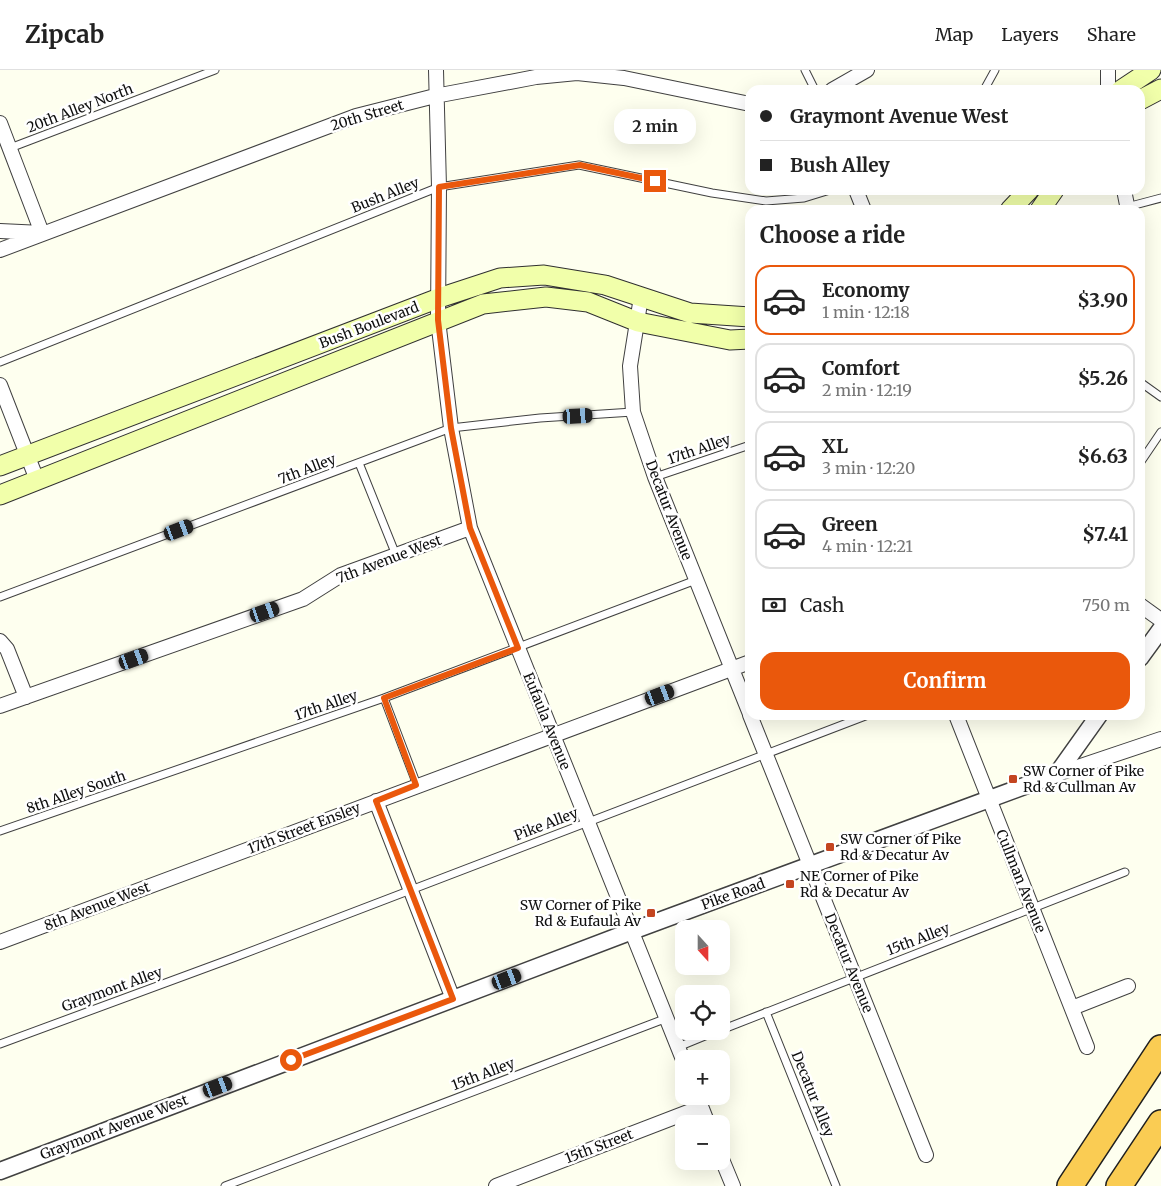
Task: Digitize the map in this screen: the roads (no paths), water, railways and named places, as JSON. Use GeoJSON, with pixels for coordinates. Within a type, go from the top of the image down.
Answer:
{"type":"FeatureCollection","features":[{"type":"Feature","properties":{"kind":"highway"},"geometry":{"type":"LineString","coordinates":[[1070,1186],[1161,1048]]}},
{"type":"Feature","properties":{"kind":"highway"},"geometry":{"type":"LineString","coordinates":[[1119,1186],[1161,1123]]}},
{"type":"Feature","properties":{"kind":"main road"},"geometry":{"type":"LineString","coordinates":[[1128,85],[1151,70]]}},
{"type":"Feature","properties":{"kind":"main road"},"geometry":{"type":"LineString","coordinates":[[1145,97],[1161,89]]}},
{"type":"Feature","properties":{"kind":"main road"},"geometry":{"type":"LineString","coordinates":[[1015,205],[1024,195]]}},
{"type":"Feature","properties":{"kind":"main road","name":"Bush Boulevard"},"geometry":{"type":"LineString","coordinates":[[0,466],[438,298],[500,278],[544,275],[604,285],[690,313],[745,317]]}},
{"type":"Feature","properties":{"kind":"main road","name":"Bush Boulevard"},"geometry":{"type":"LineString","coordinates":[[0,495],[438,320],[483,304],[546,297],[588,302],[638,322],[730,340],[745,339]]}},
{"type":"Feature","properties":{"kind":"street","name":"Eufaula Avenue"},"geometry":{"type":"LineString","coordinates":[[436,70],[435,96],[439,187],[438,320],[451,428],[470,528],[586,822],[679,1050]]}},
{"type":"Feature","properties":{"kind":"street"},"geometry":{"type":"LineString","coordinates":[[841,85],[867,70]]}},
{"type":"Feature","properties":{"kind":"street"},"geometry":{"type":"LineString","coordinates":[[1108,70],[1108,85]]}},
{"type":"Feature","properties":{"kind":"street","name":"20th Street"},"geometry":{"type":"LineString","coordinates":[[0,250],[356,116],[435,96],[536,76],[577,73],[624,78],[745,103]]}},
{"type":"Feature","properties":{"kind":"street"},"geometry":{"type":"LineString","coordinates":[[0,123],[42,233],[0,231]]}},
{"type":"Feature","properties":{"kind":"street","name":"Decatur Avenue"},"geometry":{"type":"LineString","coordinates":[[641,297],[630,366],[633,412],[655,477],[745,702]]}},
{"type":"Feature","properties":{"kind":"street"},"geometry":{"type":"LineString","coordinates":[[0,384],[37,480]]}},
{"type":"Feature","properties":{"kind":"street","name":"7th Avenue West"},"geometry":{"type":"LineString","coordinates":[[0,706],[303,599],[341,575],[470,528]]}},
{"type":"Feature","properties":{"kind":"street"},"geometry":{"type":"LineString","coordinates":[[1145,609],[1161,620]]}},
{"type":"Feature","properties":{"kind":"street"},"geometry":{"type":"LineString","coordinates":[[1145,651],[1161,628]]}},
{"type":"Feature","properties":{"kind":"street"},"geometry":{"type":"LineString","coordinates":[[0,641],[7,649],[26,697]]}},
{"type":"Feature","properties":{"kind":"street","name":"17th Street Ensley"},"geometry":{"type":"LineString","coordinates":[[195,869],[745,664]]}},
{"type":"Feature","properties":{"kind":"street","name":"Decatur Avenue"},"geometry":{"type":"LineString","coordinates":[[752,720],[926,1155]]}},
{"type":"Feature","properties":{"kind":"street","name":"Cullman Avenue"},"geometry":{"type":"LineString","coordinates":[[958,720],[1087,1047]]}},
{"type":"Feature","properties":{"kind":"street"},"geometry":{"type":"LineString","coordinates":[[1057,774],[1095,720]]}},
{"type":"Feature","properties":{"kind":"street"},"geometry":{"type":"LineString","coordinates":[[1057,774],[1161,738]]}},
{"type":"Feature","properties":{"kind":"street","name":"Pike Road"},"geometry":{"type":"LineString","coordinates":[[453,999],[1057,774]]}},
{"type":"Feature","properties":{"kind":"street"},"geometry":{"type":"LineString","coordinates":[[376,801],[453,999]]}},
{"type":"Feature","properties":{"kind":"street","name":"8th Avenue West"},"geometry":{"type":"LineString","coordinates":[[0,942],[195,869]]}},
{"type":"Feature","properties":{"kind":"street"},"geometry":{"type":"LineString","coordinates":[[1072,1008],[1128,986]]}},
{"type":"Feature","properties":{"kind":"street","name":"Graymont Avenue West"},"geometry":{"type":"LineString","coordinates":[[0,1170],[453,999]]}},
{"type":"Feature","properties":{"kind":"street","name":"15th Street"},"geometry":{"type":"LineString","coordinates":[[496,1186],[692,1105]]}},
{"type":"Feature","properties":{"kind":"street"},"geometry":{"type":"LineString","coordinates":[[726,1170],[733,1186]]}},
{"type":"Feature","properties":{"kind":"lane","name":"20th Alley North"},"geometry":{"type":"LineString","coordinates":[[10,148],[215,70]]}},
{"type":"Feature","properties":{"kind":"lane"},"geometry":{"type":"LineString","coordinates":[[805,70],[812,85]]}},
{"type":"Feature","properties":{"kind":"lane"},"geometry":{"type":"LineString","coordinates":[[987,85],[995,70]]}},
{"type":"Feature","properties":{"kind":"lane","name":"Bush Alley"},"geometry":{"type":"LineString","coordinates":[[0,362],[439,187],[580,165],[712,194],[766,201],[804,198],[814,195]]}},
{"type":"Feature","properties":{"kind":"lane"},"geometry":{"type":"LineString","coordinates":[[1140,205],[1161,198]]}},
{"type":"Feature","properties":{"kind":"lane"},"geometry":{"type":"LineString","coordinates":[[1145,386],[1161,397]]}},
{"type":"Feature","properties":{"kind":"lane","name":"7th Alley"},"geometry":{"type":"LineString","coordinates":[[0,597],[451,428],[540,418],[633,412]]}},
{"type":"Feature","properties":{"kind":"lane"},"geometry":{"type":"LineString","coordinates":[[1145,456],[1161,432]]}},
{"type":"Feature","properties":{"kind":"lane","name":"17th Alley"},"geometry":{"type":"LineString","coordinates":[[655,477],[745,447]]}},
{"type":"Feature","properties":{"kind":"lane"},"geometry":{"type":"LineString","coordinates":[[358,463],[396,555]]}},
{"type":"Feature","properties":{"kind":"lane","name":"17th Alley"},"geometry":{"type":"LineString","coordinates":[[160,776],[384,698],[696,580]]}},
{"type":"Feature","properties":{"kind":"lane"},"geometry":{"type":"LineString","coordinates":[[384,698],[416,785]]}},
{"type":"Feature","properties":{"kind":"lane","name":"Pike Alley"},"geometry":{"type":"LineString","coordinates":[[233,958],[855,720]]}},
{"type":"Feature","properties":{"kind":"lane","name":"8th Alley South"},"geometry":{"type":"LineString","coordinates":[[0,831],[160,776]]}},
{"type":"Feature","properties":{"kind":"lane","name":"15th Alley"},"geometry":{"type":"LineString","coordinates":[[730,1026],[1125,872]]}},
{"type":"Feature","properties":{"kind":"lane","name":"Graymont Alley"},"geometry":{"type":"LineString","coordinates":[[0,1044],[233,958]]}},
{"type":"Feature","properties":{"kind":"lane","name":"Decatur Alley"},"geometry":{"type":"LineString","coordinates":[[766,1012],[836,1186]]}},
{"type":"Feature","properties":{"kind":"lane","name":"15th Alley"},"geometry":{"type":"LineString","coordinates":[[225,1186],[666,1018]]}},
{"type":"Feature","properties":{"kind":"lane"},"geometry":{"type":"LineString","coordinates":[[678,1047],[695,1040]]}},
{"type":"Feature","properties":{"kind":"place","name":"SW Corner of Pike Rd & Cullman Av"},"geometry":{"type":"Point","coordinates":[1013,779]}},
{"type":"Feature","properties":{"kind":"place","name":"SW Corner of Pike Rd & Decatur Av"},"geometry":{"type":"Point","coordinates":[830,847]}},
{"type":"Feature","properties":{"kind":"place","name":"NE Corner of Pike Rd & Decatur Av"},"geometry":{"type":"Point","coordinates":[790,884]}},
{"type":"Feature","properties":{"kind":"place","name":"SW Corner of Pike Rd & Eufaula Av"},"geometry":{"type":"Point","coordinates":[651,913]}}]}
